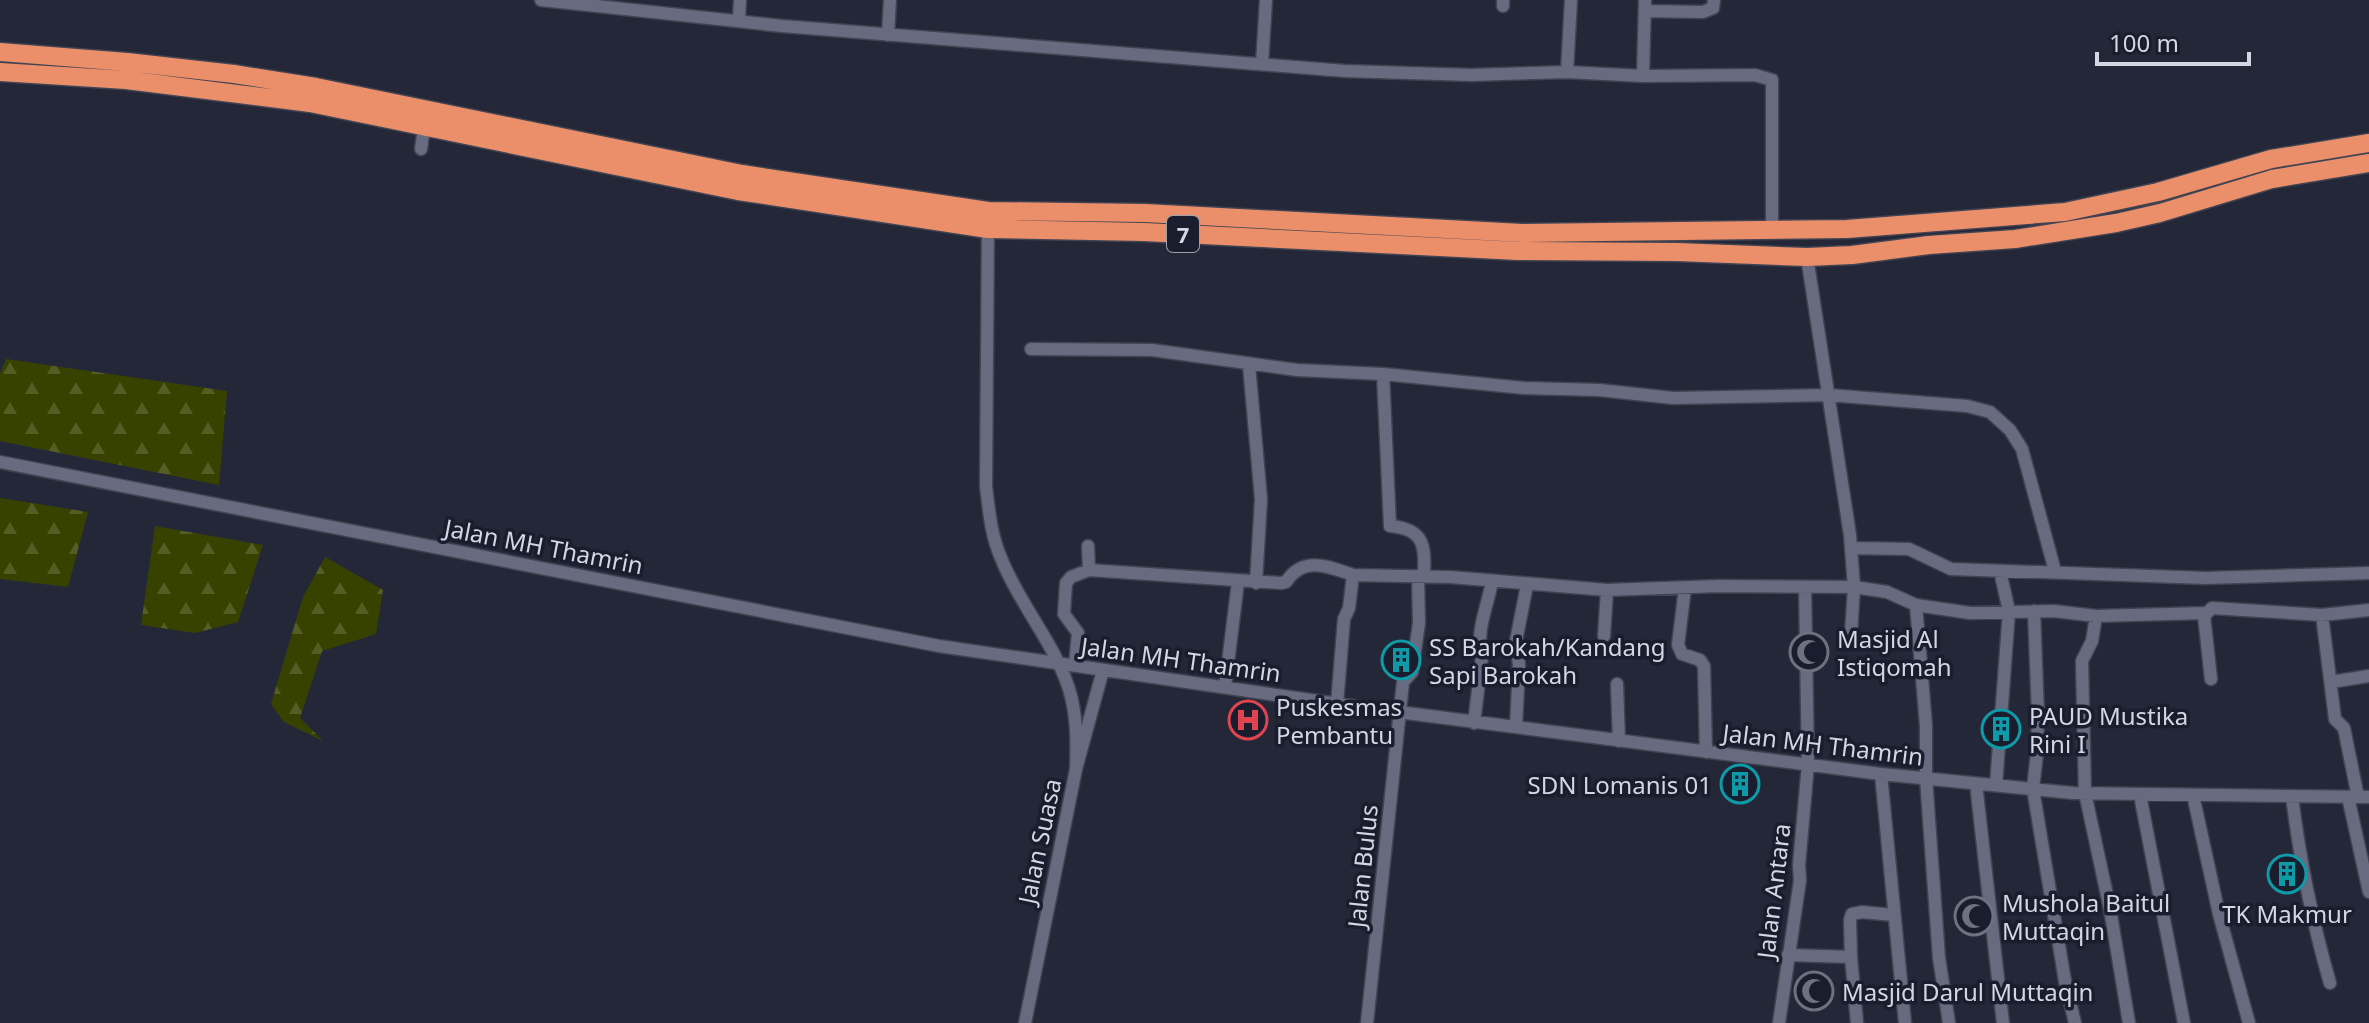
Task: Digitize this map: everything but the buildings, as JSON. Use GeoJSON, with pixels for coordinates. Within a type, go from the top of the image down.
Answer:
{"type":"FeatureCollection","features":[{"type":"Feature","properties":{"kind":"highway","name":"7"},"geometry":{"type":"LineString","coordinates":[[0,52],[234,74],[425,118]]}},
{"type":"Feature","properties":{"kind":"highway","name":"7"},"geometry":{"type":"LineString","coordinates":[[0,72],[126,80],[425,118],[988,220],[1145,213],[1518,251],[1807,257],[1852,255],[2064,233],[2160,213],[2272,179],[2369,163]]}},
{"type":"Feature","properties":{"kind":"highway","name":"7"},"geometry":{"type":"LineString","coordinates":[[1345,233],[1726,233],[1973,221],[2096,206],[2271,159],[2369,143]]}},
{"type":"Feature","properties":{"kind":"highway"},"geometry":{"type":"LineString","coordinates":[[1973,221],[1974,242]]}},
{"type":"Feature","properties":{"kind":"highway"},"geometry":{"type":"LineString","coordinates":[[1847,229],[1852,255]]}},
{"type":"Feature","properties":{"kind":"highway"},"geometry":{"type":"LineString","coordinates":[[1726,233],[1728,255]]}},
{"type":"Feature","properties":{"kind":"street"},"geometry":{"type":"LineString","coordinates":[[541,0],[888,35],[1001,41],[1138,56],[1403,74],[1567,72],[1643,76],[1755,75],[1772,80],[1772,231]]}},
{"type":"Feature","properties":{"kind":"street"},"geometry":{"type":"LineString","coordinates":[[739,20],[740,0]]}},
{"type":"Feature","properties":{"kind":"street"},"geometry":{"type":"LineString","coordinates":[[888,35],[890,0]]}},
{"type":"Feature","properties":{"kind":"street"},"geometry":{"type":"LineString","coordinates":[[1262,64],[1266,0]]}},
{"type":"Feature","properties":{"kind":"street"},"geometry":{"type":"LineString","coordinates":[[1567,72],[1571,0]]}},
{"type":"Feature","properties":{"kind":"street"},"geometry":{"type":"LineString","coordinates":[[1643,76],[1645,5],[1703,12],[1713,8],[1714,0]]}},
{"type":"Feature","properties":{"kind":"street"},"geometry":{"type":"LineString","coordinates":[[421,149],[425,118]]}},
{"type":"Feature","properties":{"kind":"street"},"geometry":{"type":"LineString","coordinates":[[988,220],[986,486],[990,519],[1001,561],[1059,663],[1070,691],[1075,715],[1076,769]]}},
{"type":"Feature","properties":{"kind":"street"},"geometry":{"type":"LineString","coordinates":[[1807,257],[1851,548],[1854,587],[1851,634]]}},
{"type":"Feature","properties":{"kind":"street"},"geometry":{"type":"LineString","coordinates":[[1031,349],[1152,350],[1249,365],[1524,388],[1599,390],[1673,398],[1829,395],[1948,404],[1990,412],[2010,430],[2024,453],[2055,571]]}},
{"type":"Feature","properties":{"kind":"street"},"geometry":{"type":"LineString","coordinates":[[1249,365],[1261,499],[1256,583]]}},
{"type":"Feature","properties":{"kind":"street","name":"Jalan Bulus"},"geometry":{"type":"LineString","coordinates":[[1367,1023],[1403,682],[1412,672],[1425,555],[1413,531],[1390,526],[1383,374]]}},
{"type":"Feature","properties":{"kind":"street","name":"Jalan MH Thamrin"},"geometry":{"type":"LineString","coordinates":[[0,462],[939,646],[1337,704],[1976,784],[2140,795],[2358,797]]}},
{"type":"Feature","properties":{"kind":"street"},"geometry":{"type":"LineString","coordinates":[[1088,546],[1089,570]]}},
{"type":"Feature","properties":{"kind":"street"},"geometry":{"type":"LineString","coordinates":[[1851,548],[1909,549],[1951,569],[2206,578],[2369,573]]}},
{"type":"Feature","properties":{"kind":"street"},"geometry":{"type":"LineString","coordinates":[[1075,665],[1079,637],[1064,614],[1066,583],[1071,577],[1089,570],[1256,583],[1286,582],[1293,571],[1307,565],[1353,575],[1421,576],[1607,590],[1854,587],[1887,592],[1916,605],[1989,614],[2034,611],[2083,612],[2096,616],[2171,616],[2205,613],[2220,607],[2246,612],[2322,615],[2369,610]]}},
{"type":"Feature","properties":{"kind":"street"},"geometry":{"type":"LineString","coordinates":[[1996,785],[2009,611],[2000,571]]}},
{"type":"Feature","properties":{"kind":"street"},"geometry":{"type":"LineString","coordinates":[[1337,704],[1339,661],[1353,575]]}},
{"type":"Feature","properties":{"kind":"street"},"geometry":{"type":"LineString","coordinates":[[1474,723],[1482,657],[1479,647],[1483,615],[1492,581]]}},
{"type":"Feature","properties":{"kind":"street"},"geometry":{"type":"LineString","coordinates":[[1225,687],[1238,582]]}},
{"type":"Feature","properties":{"kind":"street"},"geometry":{"type":"LineString","coordinates":[[1516,727],[1519,665],[1516,641],[1527,585]]}},
{"type":"Feature","properties":{"kind":"street"},"geometry":{"type":"LineString","coordinates":[[1685,588],[1678,645],[1682,654],[1700,660],[1704,666],[1706,752]]}},
{"type":"Feature","properties":{"kind":"street","name":"Jalan Antara"},"geometry":{"type":"LineString","coordinates":[[1779,1023],[1800,880],[1808,764],[1805,588]]}},
{"type":"Feature","properties":{"kind":"street"},"geometry":{"type":"LineString","coordinates":[[1604,636],[1607,590]]}},
{"type":"Feature","properties":{"kind":"street"},"geometry":{"type":"LineString","coordinates":[[1916,605],[1939,958],[1949,1023]]}},
{"type":"Feature","properties":{"kind":"street"},"geometry":{"type":"LineString","coordinates":[[2034,611],[2038,728],[2033,789],[2065,981],[2075,1023]]}},
{"type":"Feature","properties":{"kind":"street"},"geometry":{"type":"LineString","coordinates":[[2205,613],[2211,679]]}},
{"type":"Feature","properties":{"kind":"street"},"geometry":{"type":"LineString","coordinates":[[2322,615],[2335,719],[2344,728],[2358,797],[2369,892]]}},
{"type":"Feature","properties":{"kind":"street"},"geometry":{"type":"LineString","coordinates":[[2096,616],[2092,641],[2082,661],[2085,793],[2110,909],[2129,1023]]}},
{"type":"Feature","properties":{"kind":"street","name":"Jalan Suasa"},"geometry":{"type":"LineString","coordinates":[[1025,1023],[1076,769],[1103,670]]}},
{"type":"Feature","properties":{"kind":"street"},"geometry":{"type":"LineString","coordinates":[[2331,682],[2369,676]]}},
{"type":"Feature","properties":{"kind":"street"},"geometry":{"type":"LineString","coordinates":[[1617,684],[1619,741]]}},
{"type":"Feature","properties":{"kind":"street"},"geometry":{"type":"LineString","coordinates":[[1881,774],[1905,1023]]}},
{"type":"Feature","properties":{"kind":"street"},"geometry":{"type":"LineString","coordinates":[[1976,784],[2003,1023]]}},
{"type":"Feature","properties":{"kind":"street"},"geometry":{"type":"LineString","coordinates":[[2140,795],[2184,1023]]}},
{"type":"Feature","properties":{"kind":"street"},"geometry":{"type":"LineString","coordinates":[[2193,795],[2219,914],[2249,1023]]}},
{"type":"Feature","properties":{"kind":"street"},"geometry":{"type":"LineString","coordinates":[[2292,797],[2304,880],[2330,983]]}},
{"type":"Feature","properties":{"kind":"street"},"geometry":{"type":"LineString","coordinates":[[1857,1023],[1851,957],[1852,914],[1893,915]]}},
{"type":"Feature","properties":{"kind":"street"},"geometry":{"type":"LineString","coordinates":[[1788,955],[1851,957]]}},
{"type":"Feature","properties":{"kind":"green space"},"geometry":{"type":"Polygon","coordinates":[[[6,359],[227,391],[219,485],[0,441],[0,373],[6,359]]]}},
{"type":"Feature","properties":{"kind":"green space"},"geometry":{"type":"Polygon","coordinates":[[[0,498],[88,512],[68,587],[0,579],[0,498]]]}},
{"type":"Feature","properties":{"kind":"green space"},"geometry":{"type":"Polygon","coordinates":[[[155,526],[263,545],[238,622],[195,633],[141,625],[155,526]]]}},
{"type":"Feature","properties":{"kind":"green space"},"geometry":{"type":"Polygon","coordinates":[[[325,557],[383,590],[376,634],[322,651],[300,718],[323,741],[284,722],[271,704],[303,597],[325,557]]]}},
{"type":"Feature","properties":{"kind":"place","name":"Masjid Al Istiqomah"},"geometry":{"type":"Point","coordinates":[1809,652]}},
{"type":"Feature","properties":{"kind":"place","name":"SS Barokah/Kandang Sapi Barokah"},"geometry":{"type":"Point","coordinates":[1401,660]}},
{"type":"Feature","properties":{"kind":"place","name":"Puskesmas Pembantu"},"geometry":{"type":"Point","coordinates":[1248,720]}},
{"type":"Feature","properties":{"kind":"place","name":"PAUD Mustika Rini I"},"geometry":{"type":"Point","coordinates":[2001,729]}},
{"type":"Feature","properties":{"kind":"place","name":"SDN Lomanis 01"},"geometry":{"type":"Point","coordinates":[1740,784]}},
{"type":"Feature","properties":{"kind":"place","name":"TK Makmur"},"geometry":{"type":"Point","coordinates":[2287,874]}},
{"type":"Feature","properties":{"kind":"place","name":"Mushola Baitul Muttaqin"},"geometry":{"type":"Point","coordinates":[1974,916]}},
{"type":"Feature","properties":{"kind":"place","name":"Masjid Darul Muttaqin"},"geometry":{"type":"Point","coordinates":[1814,991]}}]}
